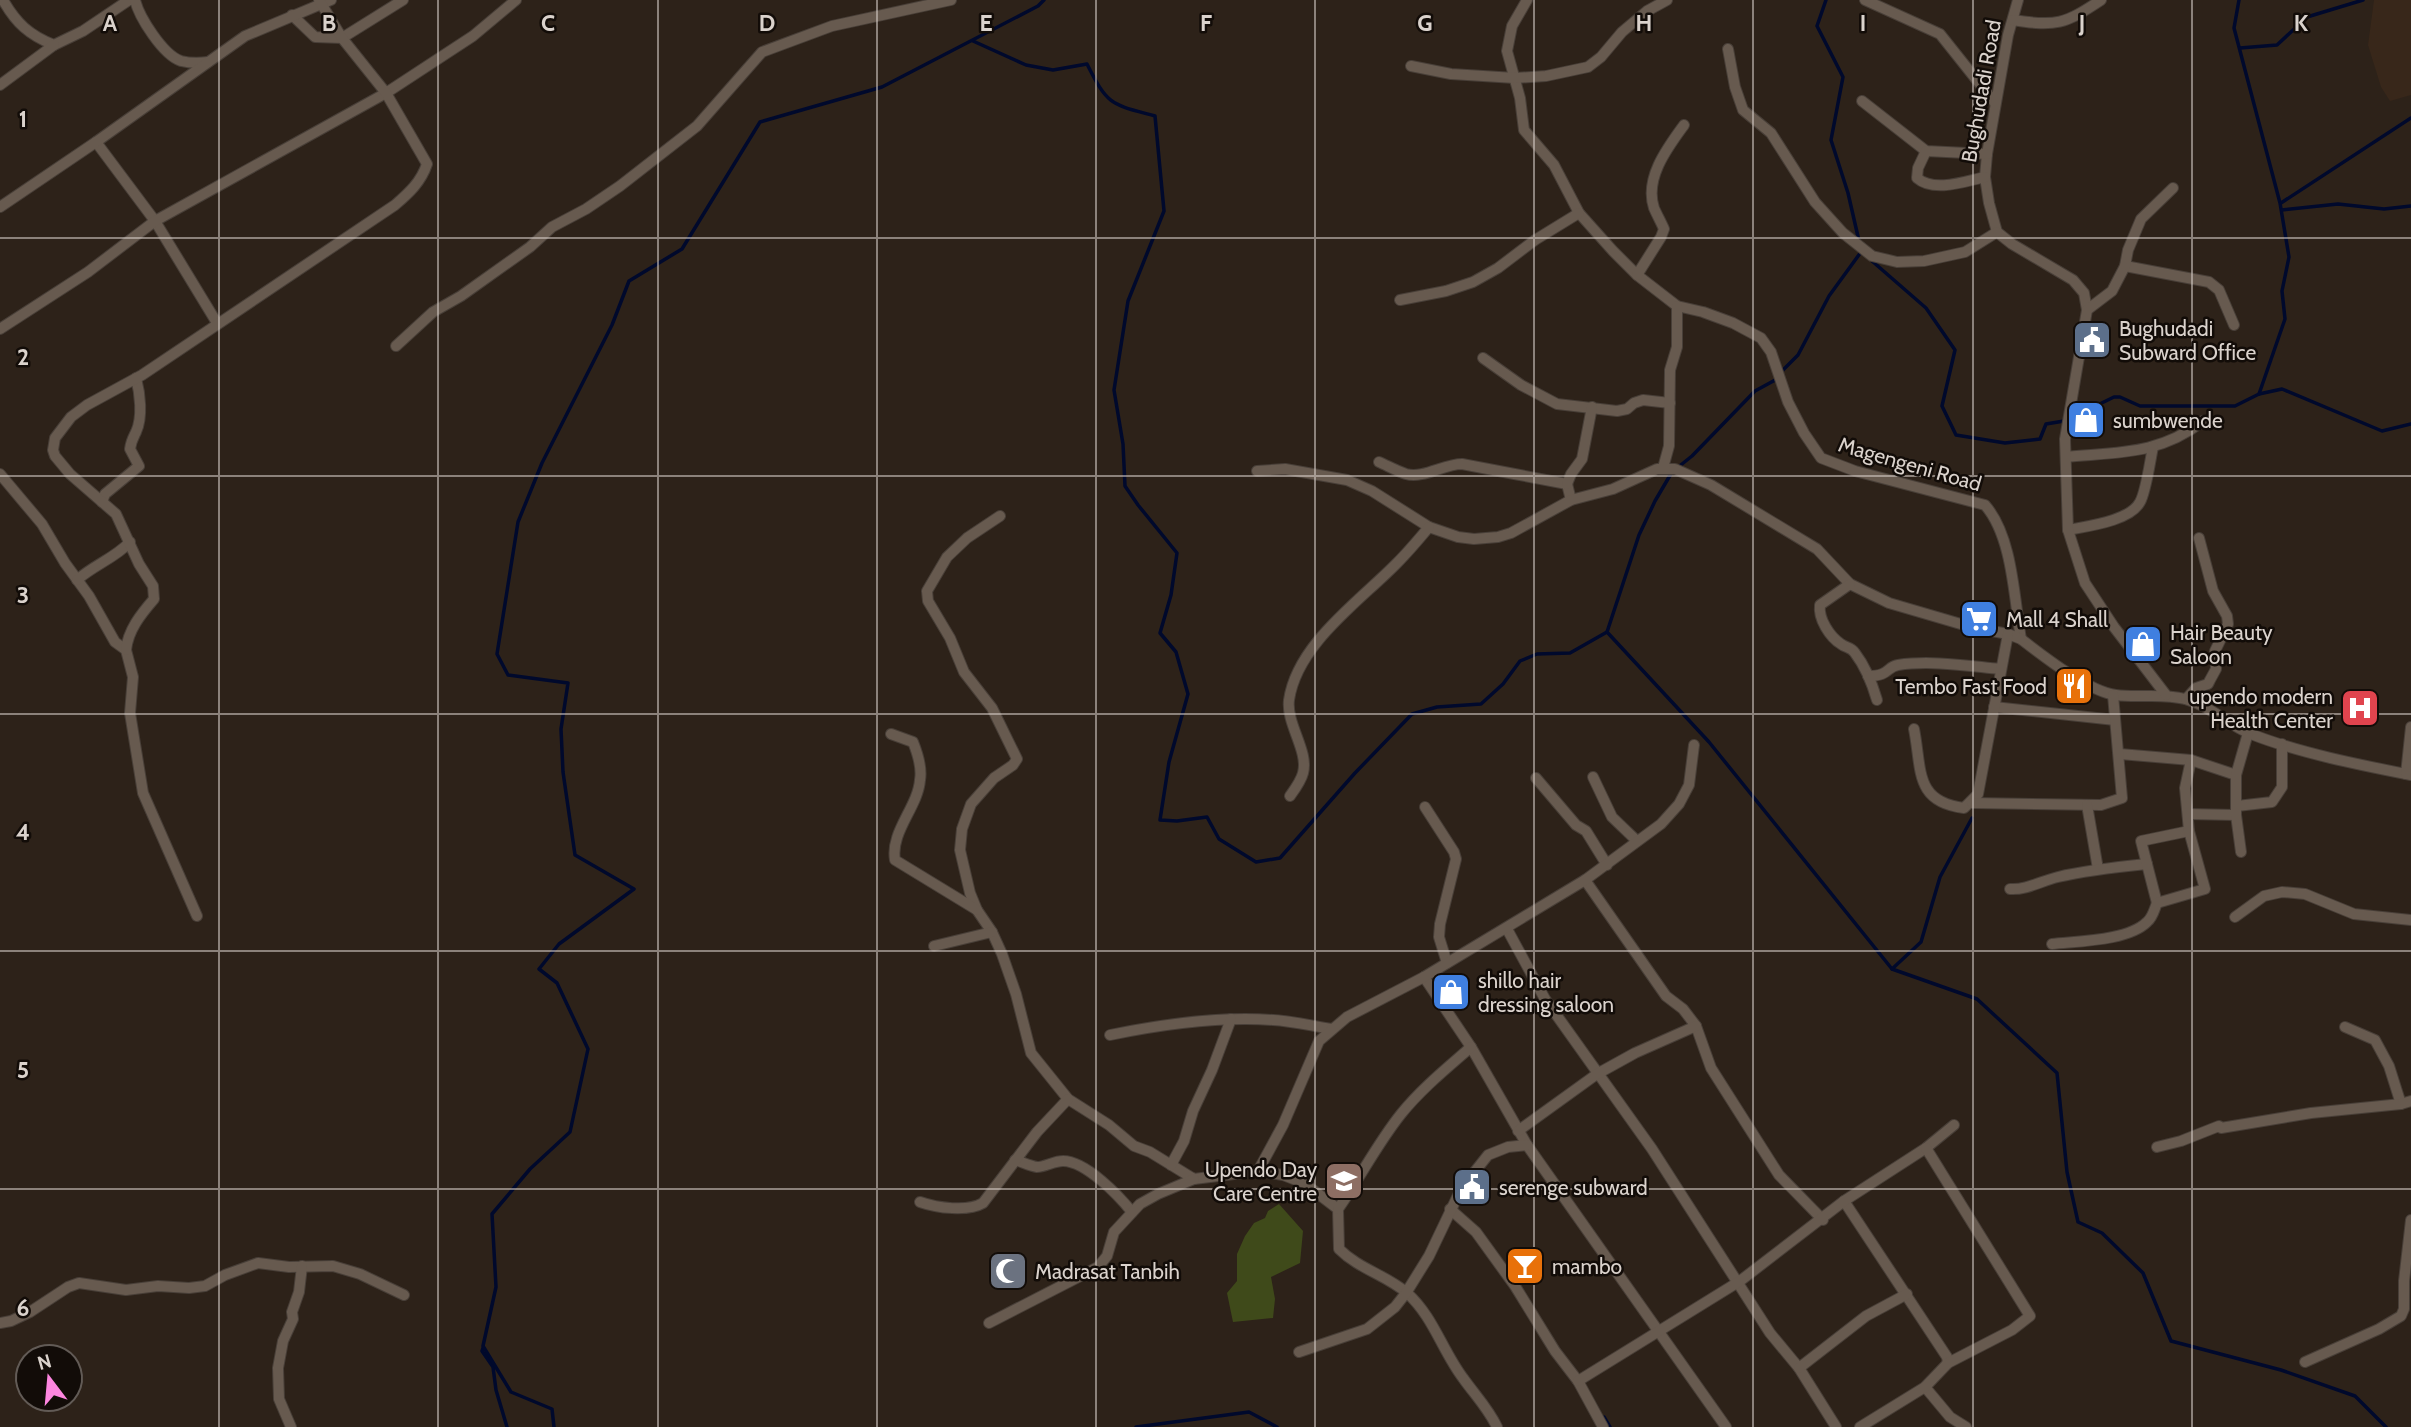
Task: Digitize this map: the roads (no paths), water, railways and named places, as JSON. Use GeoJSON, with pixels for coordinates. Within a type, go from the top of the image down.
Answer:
{"type":"FeatureCollection","features":[{"type":"Feature","properties":{"kind":"street"},"geometry":{"type":"LineString","coordinates":[[3,0],[16,23],[34,38],[54,46]]}},
{"type":"Feature","properties":{"kind":"street"},"geometry":{"type":"LineString","coordinates":[[0,85],[54,46],[83,31],[129,0]]}},
{"type":"Feature","properties":{"kind":"street"},"geometry":{"type":"LineString","coordinates":[[135,0],[140,16],[171,55],[181,61],[210,62]]}},
{"type":"Feature","properties":{"kind":"street"},"geometry":{"type":"LineString","coordinates":[[292,15],[315,37],[342,38],[403,0]]}},
{"type":"Feature","properties":{"kind":"street"},"geometry":{"type":"LineString","coordinates":[[0,329],[88,272],[155,221],[386,93],[472,36],[516,0]]}},
{"type":"Feature","properties":{"kind":"street"},"geometry":{"type":"LineString","coordinates":[[396,346],[433,312],[461,296],[530,247],[552,227],[586,209],[620,186],[697,126],[766,49],[832,26],[951,0]]}},
{"type":"Feature","properties":{"kind":"street","name":"Magengeni Road"},"geometry":{"type":"LineString","coordinates":[[1527,0],[1512,26],[1507,51],[1515,78],[1524,131],[1555,164],[1579,214],[1636,275],[1677,306],[1733,323],[1761,338],[1771,352],[1783,391],[1804,433],[1821,458],[1855,471],[1985,505],[1991,512],[2006,548],[2021,639]]}},
{"type":"Feature","properties":{"kind":"street"},"geometry":{"type":"LineString","coordinates":[[1411,66],[1451,74],[1515,78],[1546,76],[1588,67],[1601,57],[1622,32],[1647,11],[1667,0]]}},
{"type":"Feature","properties":{"kind":"street"},"geometry":{"type":"LineString","coordinates":[[1865,0],[1941,34],[1995,103]]}},
{"type":"Feature","properties":{"kind":"street","name":"Bughudadi Road"},"geometry":{"type":"LineString","coordinates":[[1997,232],[1985,177],[1987,154],[1995,103],[2018,0]]}},
{"type":"Feature","properties":{"kind":"street"},"geometry":{"type":"LineString","coordinates":[[2013,20],[2042,25],[2058,23],[2075,17],[2101,0]]}},
{"type":"Feature","properties":{"kind":"street"},"geometry":{"type":"LineString","coordinates":[[0,207],[245,36],[324,2],[342,38],[386,93],[428,164],[412,190],[395,205],[136,378],[78,411],[53,444],[53,450],[60,462],[116,514],[139,564],[153,586],[155,596],[142,611],[127,641],[126,650],[133,677],[130,713],[143,793],[197,916]]}},
{"type":"Feature","properties":{"kind":"street"},"geometry":{"type":"LineString","coordinates":[[1728,49],[1735,87],[1743,110],[1771,133],[1815,202],[1843,233],[1872,256],[1897,262],[1952,256],[1965,252],[1997,232],[2012,244],[2073,280],[2084,293],[2087,310],[2067,420],[2068,530],[2085,583],[2114,627],[2166,695]]}},
{"type":"Feature","properties":{"kind":"street"},"geometry":{"type":"LineString","coordinates":[[1862,101],[1926,151],[1987,154]]}},
{"type":"Feature","properties":{"kind":"street"},"geometry":{"type":"LineString","coordinates":[[1636,275],[1664,229],[1652,196],[1662,155],[1684,125]]}},
{"type":"Feature","properties":{"kind":"street"},"geometry":{"type":"LineString","coordinates":[[96,142],[155,221],[217,323]]}},
{"type":"Feature","properties":{"kind":"street"},"geometry":{"type":"LineString","coordinates":[[1926,151],[1918,168],[1917,178],[1922,182],[1938,185],[1985,177]]}},
{"type":"Feature","properties":{"kind":"street"},"geometry":{"type":"LineString","coordinates":[[2087,310],[2112,291],[2125,266],[2141,219],[2173,188]]}},
{"type":"Feature","properties":{"kind":"street"},"geometry":{"type":"LineString","coordinates":[[1400,300],[1446,291],[1473,282],[1579,214]]}},
{"type":"Feature","properties":{"kind":"street"},"geometry":{"type":"LineString","coordinates":[[2125,266],[2210,282],[2219,290],[2234,324]]}},
{"type":"Feature","properties":{"kind":"street"},"geometry":{"type":"LineString","coordinates":[[1663,468],[1669,446],[1670,370],[1677,347],[1677,306]]}},
{"type":"Feature","properties":{"kind":"street"},"geometry":{"type":"LineString","coordinates":[[1483,358],[1548,401],[1617,411],[1643,400],[1670,403]]}},
{"type":"Feature","properties":{"kind":"street"},"geometry":{"type":"LineString","coordinates":[[102,502],[105,494],[139,466],[130,449],[138,429],[139,390],[136,378]]}},
{"type":"Feature","properties":{"kind":"street"},"geometry":{"type":"LineString","coordinates":[[1572,500],[1567,484],[1582,459],[1592,407]]}},
{"type":"Feature","properties":{"kind":"street"},"geometry":{"type":"LineString","coordinates":[[2066,457],[2153,447],[2186,434],[2203,421]]}},
{"type":"Feature","properties":{"kind":"street"},"geometry":{"type":"LineString","coordinates":[[2068,530],[2111,520],[2132,511],[2140,502],[2153,447]]}},
{"type":"Feature","properties":{"kind":"street"},"geometry":{"type":"LineString","coordinates":[[1379,462],[1407,475],[1462,464],[1567,484]]}},
{"type":"Feature","properties":{"kind":"street"},"geometry":{"type":"LineString","coordinates":[[1257,471],[1285,469],[1347,480],[1372,491],[1429,527],[1458,537],[1474,539],[1511,533],[1572,500],[1613,489],[1663,468],[1675,469],[1711,485],[1817,550],[1850,584],[1889,603],[2021,639],[2090,688],[2113,695],[2166,695],[2186,699],[2214,711],[2248,733],[2408,775],[2411,727]]}},
{"type":"Feature","properties":{"kind":"street"},"geometry":{"type":"LineString","coordinates":[[0,474],[42,524],[115,642],[126,650]]}},
{"type":"Feature","properties":{"kind":"street"},"geometry":{"type":"LineString","coordinates":[[1000,516],[967,538],[947,557],[928,591],[929,601],[950,638],[964,672],[992,708],[1004,738],[1017,759],[994,778],[971,804],[962,829],[960,850],[970,893],[977,910],[992,932],[1016,994],[1031,1054],[1068,1099],[1109,1125],[1134,1146],[1150,1152],[1194,1179]]}},
{"type":"Feature","properties":{"kind":"street"},"geometry":{"type":"LineString","coordinates":[[1290,796],[1303,774],[1304,764],[1289,710],[1289,698],[1300,666],[1312,647],[1399,561],[1429,527]]}},
{"type":"Feature","properties":{"kind":"street"},"geometry":{"type":"LineString","coordinates":[[2186,699],[2196,688],[2208,684],[2216,668],[2215,651],[2228,624],[2227,616],[2213,591],[2199,538]]}},
{"type":"Feature","properties":{"kind":"street"},"geometry":{"type":"LineString","coordinates":[[77,580],[130,542]]}},
{"type":"Feature","properties":{"kind":"street"},"geometry":{"type":"LineString","coordinates":[[1850,584],[1819,606],[1819,612],[1822,621],[1840,643],[1855,651],[1877,700]]}},
{"type":"Feature","properties":{"kind":"street"},"geometry":{"type":"LineString","coordinates":[[1914,730],[1926,790],[1935,799],[1949,805],[1964,808],[1972,803],[1978,794],[2008,634]]}},
{"type":"Feature","properties":{"kind":"street"},"geometry":{"type":"LineString","coordinates":[[1868,676],[1882,676],[1896,665],[1938,664],[2000,669]]}},
{"type":"Feature","properties":{"kind":"street"},"geometry":{"type":"LineString","coordinates":[[1972,803],[2087,805],[2110,803],[2122,798],[2113,695]]}},
{"type":"Feature","properties":{"kind":"street"},"geometry":{"type":"LineString","coordinates":[[1994,708],[2115,720]]}},
{"type":"Feature","properties":{"kind":"street"},"geometry":{"type":"LineString","coordinates":[[2241,852],[2236,811],[2236,775],[2248,733]]}},
{"type":"Feature","properties":{"kind":"street"},"geometry":{"type":"LineString","coordinates":[[891,734],[913,742],[920,780],[901,830],[894,853],[895,860],[977,910]]}},
{"type":"Feature","properties":{"kind":"street"},"geometry":{"type":"LineString","coordinates":[[2188,814],[2236,811],[2272,802],[2282,787],[2282,744]]}},
{"type":"Feature","properties":{"kind":"street"},"geometry":{"type":"LineString","coordinates":[[1258,1171],[1283,1125],[1319,1041],[1347,1017],[1424,977],[1585,880],[1661,824],[1679,804],[1689,785],[1694,745]]}},
{"type":"Feature","properties":{"kind":"street"},"geometry":{"type":"LineString","coordinates":[[2120,754],[2191,760],[2236,775]]}},
{"type":"Feature","properties":{"kind":"street"},"geometry":{"type":"LineString","coordinates":[[2157,903],[2205,889],[2189,831],[2185,788],[2191,760]]}},
{"type":"Feature","properties":{"kind":"street"},"geometry":{"type":"LineString","coordinates":[[1594,777],[1612,817],[1637,841]]}},
{"type":"Feature","properties":{"kind":"street"},"geometry":{"type":"LineString","coordinates":[[1536,778],[1576,825],[1586,831],[1607,864]]}},
{"type":"Feature","properties":{"kind":"street"},"geometry":{"type":"LineString","coordinates":[[2087,805],[2098,869]]}},
{"type":"Feature","properties":{"kind":"street"},"geometry":{"type":"LineString","coordinates":[[1425,807],[1456,859],[1440,923],[1439,937],[1447,963]]}},
{"type":"Feature","properties":{"kind":"street"},"geometry":{"type":"LineString","coordinates":[[2052,944],[2106,938],[2137,930],[2149,921],[2157,903],[2141,841],[2189,831]]}},
{"type":"Feature","properties":{"kind":"street"},"geometry":{"type":"LineString","coordinates":[[2010,889],[2020,890],[2050,879],[2098,869],[2147,864]]}},
{"type":"Feature","properties":{"kind":"street"},"geometry":{"type":"LineString","coordinates":[[1585,880],[1666,996],[1683,1009],[1696,1026],[1711,1068],[1742,1121],[1779,1175],[1823,1220]]}},
{"type":"Feature","properties":{"kind":"street"},"geometry":{"type":"LineString","coordinates":[[2235,917],[2264,896],[2282,892],[2305,894],[2354,914],[2411,920]]}},
{"type":"Feature","properties":{"kind":"street"},"geometry":{"type":"LineString","coordinates":[[1507,929],[1545,999],[1652,1149],[1770,1333],[1799,1368],[1836,1427]]}},
{"type":"Feature","properties":{"kind":"street"},"geometry":{"type":"LineString","coordinates":[[934,946],[992,932]]}},
{"type":"Feature","properties":{"kind":"street"},"geometry":{"type":"LineString","coordinates":[[1424,977],[1471,1047],[1527,1145],[1726,1427]]}},
{"type":"Feature","properties":{"kind":"street"},"geometry":{"type":"LineString","coordinates":[[1171,1165],[1184,1141],[1193,1111],[1231,1019]]}},
{"type":"Feature","properties":{"kind":"street"},"geometry":{"type":"LineString","coordinates":[[1110,1035],[1170,1024],[1231,1019],[1273,1020],[1332,1030]]}},
{"type":"Feature","properties":{"kind":"street"},"geometry":{"type":"LineString","coordinates":[[1518,1130],[1597,1074],[1635,1053],[1696,1026]]}},
{"type":"Feature","properties":{"kind":"street"},"geometry":{"type":"LineString","coordinates":[[2157,1147],[2219,1126],[2221,1128],[2311,1113],[2406,1102],[2375,1040],[2345,1027]]}},
{"type":"Feature","properties":{"kind":"street"},"geometry":{"type":"LineString","coordinates":[[1471,1047],[1433,1080],[1402,1113],[1379,1144],[1362,1175],[1338,1209],[1339,1249],[1351,1261],[1406,1293],[1426,1317],[1461,1377],[1481,1400],[1497,1427]]}},
{"type":"Feature","properties":{"kind":"street"},"geometry":{"type":"LineString","coordinates":[[920,1202],[943,1207],[976,1208],[983,1203],[1037,1132],[1068,1099]]}},
{"type":"Feature","properties":{"kind":"street"},"geometry":{"type":"LineString","coordinates":[[1578,1381],[1737,1282],[1823,1220],[1844,1201],[1926,1148],[1954,1125]]}},
{"type":"Feature","properties":{"kind":"street"},"geometry":{"type":"LineString","coordinates":[[1299,1352],[1367,1329],[1395,1307],[1429,1256],[1461,1189],[1488,1155],[1508,1147],[1527,1145]]}},
{"type":"Feature","properties":{"kind":"street"},"geometry":{"type":"LineString","coordinates":[[1860,1427],[1925,1387],[1948,1363],[2012,1330],[2030,1316],[1926,1148]]}},
{"type":"Feature","properties":{"kind":"street"},"geometry":{"type":"LineString","coordinates":[[1016,1160],[1038,1167],[1059,1161],[1073,1163],[1084,1168],[1115,1193],[1132,1212]]}},
{"type":"Feature","properties":{"kind":"street"},"geometry":{"type":"LineString","coordinates":[[989,1322],[1098,1267],[1107,1256],[1114,1232],[1140,1204],[1194,1179],[1258,1171],[1283,1175],[1304,1183],[1338,1209]]}},
{"type":"Feature","properties":{"kind":"street"},"geometry":{"type":"LineString","coordinates":[[1844,1201],[1908,1294],[1947,1357],[1948,1363]]}},
{"type":"Feature","properties":{"kind":"street"},"geometry":{"type":"LineString","coordinates":[[1450,1209],[1476,1232],[1515,1286],[1578,1381],[1603,1427]]}},
{"type":"Feature","properties":{"kind":"street"},"geometry":{"type":"LineString","coordinates":[[2305,1362],[2379,1329],[2401,1316],[2404,1310],[2404,1281],[2411,1220]]}},
{"type":"Feature","properties":{"kind":"street"},"geometry":{"type":"LineString","coordinates":[[0,1323],[30,1312],[68,1287],[79,1283],[126,1290],[158,1286],[189,1289],[205,1286],[253,1264],[332,1266],[360,1274],[404,1295]]}},
{"type":"Feature","properties":{"kind":"street"},"geometry":{"type":"LineString","coordinates":[[292,1427],[279,1399],[278,1368],[283,1341],[293,1320],[292,1312],[299,1292],[302,1266]]}},
{"type":"Feature","properties":{"kind":"street"},"geometry":{"type":"LineString","coordinates":[[1799,1368],[1866,1317],[1908,1294]]}},
{"type":"Feature","properties":{"kind":"street"},"geometry":{"type":"LineString","coordinates":[[1925,1387],[1950,1417],[1966,1427]]}},
{"type":"Feature","properties":{"kind":"waterway"},"geometry":{"type":"LineString","coordinates":[[554,1427],[552,1409],[511,1392],[483,1346],[496,1287],[492,1214],[530,1169],[570,1132],[588,1049],[557,983],[539,969],[559,944],[634,889],[575,855],[563,772],[561,729],[568,683],[508,675],[497,654],[518,522],[542,463],[612,325],[629,281],[682,249],[760,122],[882,87],[1038,6],[1044,0]]}},
{"type":"Feature","properties":{"kind":"waterway"},"geometry":{"type":"LineString","coordinates":[[1826,0],[1817,26],[1843,77],[1831,140],[1848,193],[1859,241]]}},
{"type":"Feature","properties":{"kind":"waterway"},"geometry":{"type":"LineString","coordinates":[[2239,0],[2234,28],[2280,203],[2289,257],[2282,291],[2285,319],[2259,394]]}},
{"type":"Feature","properties":{"kind":"waterway"},"geometry":{"type":"LineString","coordinates":[[2240,48],[2277,45],[2307,17],[2363,0]]}},
{"type":"Feature","properties":{"kind":"waterway"},"geometry":{"type":"LineString","coordinates":[[973,41],[1026,65],[1053,70],[1087,64],[1100,88],[1112,101],[1155,116],[1164,211],[1128,301],[1114,390],[1123,444],[1125,486],[1177,553],[1171,595],[1160,633],[1176,652],[1188,694],[1169,762],[1160,820],[1207,817],[1219,839],[1256,862],[1280,858],[1355,773],[1412,714],[1437,707],[1481,704],[1503,684],[1520,661],[1537,654],[1570,653],[1607,632]]}},
{"type":"Feature","properties":{"kind":"waterway"},"geometry":{"type":"LineString","coordinates":[[2281,203],[2411,118]]}},
{"type":"Feature","properties":{"kind":"waterway"},"geometry":{"type":"LineString","coordinates":[[2282,210],[2338,204],[2384,209],[2411,206]]}},
{"type":"Feature","properties":{"kind":"waterway"},"geometry":{"type":"LineString","coordinates":[[1780,373],[1798,355],[1829,296],[1861,252]]}},
{"type":"Feature","properties":{"kind":"waterway"},"geometry":{"type":"LineString","coordinates":[[1872,261],[1926,308],[1955,350],[1942,406],[1956,435],[2005,443],[2040,439],[2046,424],[2064,421]]}},
{"type":"Feature","properties":{"kind":"waterway"},"geometry":{"type":"LineString","coordinates":[[1777,379],[1755,391],[1692,456],[1672,472],[1639,535],[1607,632],[1709,742],[1892,969],[1977,999],[2057,1073],[2067,1172],[2078,1222],[2102,1233],[2143,1273],[2171,1341],[2281,1370],[2355,1396],[2386,1427]]}},
{"type":"Feature","properties":{"kind":"waterway"},"geometry":{"type":"LineString","coordinates":[[2071,418],[2114,397],[2140,406],[2235,406],[2259,394],[2282,389],[2382,431],[2411,424]]}},
{"type":"Feature","properties":{"kind":"waterway"},"geometry":{"type":"LineString","coordinates":[[1892,969],[1921,942],[1940,877],[1972,818]]}},
{"type":"Feature","properties":{"kind":"waterway"},"geometry":{"type":"LineString","coordinates":[[483,1348],[482,1351],[493,1367],[496,1390],[507,1427]]}},
{"type":"Feature","properties":{"kind":"waterway"},"geometry":{"type":"LineString","coordinates":[[1136,1427],[1249,1412],[1277,1427]]}},
{"type":"Feature","properties":{"kind":"waterway"},"geometry":{"type":"LineString","coordinates":[[1604,1417],[1610,1427]]}},
{"type":"Feature","properties":{"kind":"place","name":"Bughudadi Subward Office"},"geometry":{"type":"Point","coordinates":[2092,340]}},
{"type":"Feature","properties":{"kind":"place","name":"sumbwende"},"geometry":{"type":"Point","coordinates":[2086,420]}},
{"type":"Feature","properties":{"kind":"place","name":"Mall 4 Shall"},"geometry":{"type":"Point","coordinates":[1979,619]}},
{"type":"Feature","properties":{"kind":"place","name":"Hair Beauty Saloon"},"geometry":{"type":"Point","coordinates":[2143,644]}},
{"type":"Feature","properties":{"kind":"place","name":"Tembo Fast Food"},"geometry":{"type":"Point","coordinates":[2074,686]}},
{"type":"Feature","properties":{"kind":"place","name":"upendo modern Health Center"},"geometry":{"type":"Point","coordinates":[2360,708]}},
{"type":"Feature","properties":{"kind":"place","name":"shillo hair dressing saloon"},"geometry":{"type":"Point","coordinates":[1451,992]}},
{"type":"Feature","properties":{"kind":"place","name":"Upendo Day Care Centre"},"geometry":{"type":"Point","coordinates":[1344,1181]}},
{"type":"Feature","properties":{"kind":"place","name":"serenge subward"},"geometry":{"type":"Point","coordinates":[1472,1187]}},
{"type":"Feature","properties":{"kind":"place","name":"mambo"},"geometry":{"type":"Point","coordinates":[1525,1266]}},
{"type":"Feature","properties":{"kind":"place","name":"Madrasat Tanbih"},"geometry":{"type":"Point","coordinates":[1008,1271]}}]}
